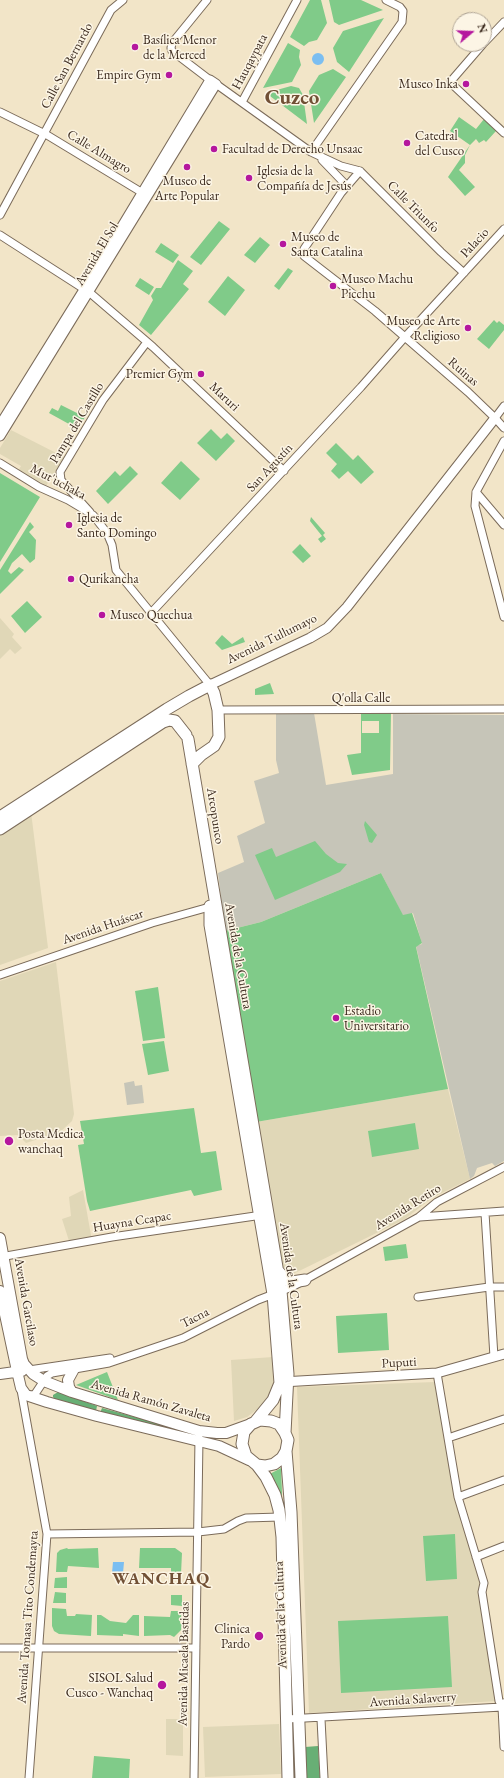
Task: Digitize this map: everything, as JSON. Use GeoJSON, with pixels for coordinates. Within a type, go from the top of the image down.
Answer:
{"type":"FeatureCollection","features":[{"type":"Feature","properties":{"kind":"main road","name":"Avenida Tullumayo"},"geometry":{"type":"LineString","coordinates":[[0,817],[179,702],[207,682]]}},
{"type":"Feature","properties":{"kind":"main road"},"geometry":{"type":"LineString","coordinates":[[192,764],[201,754],[214,746],[219,737],[218,710],[207,682]]}},
{"type":"Feature","properties":{"kind":"main road","name":"Arcopunco"},"geometry":{"type":"LineString","coordinates":[[179,702],[180,716],[187,737],[192,764],[213,903]]}},
{"type":"Feature","properties":{"kind":"main road"},"geometry":{"type":"LineString","coordinates":[[0,829],[163,722],[169,720],[175,721],[196,747],[208,750]]}},
{"type":"Feature","properties":{"kind":"main road","name":"Avenida de la Cultura"},"geometry":{"type":"LineString","coordinates":[[213,903],[210,925],[238,1063],[277,1292],[287,1382],[285,1432]]}},
{"type":"Feature","properties":{"kind":"main road","name":"Avenida de la Cultura"},"geometry":{"type":"LineString","coordinates":[[265,1215],[278,1270],[277,1292]]}},
{"type":"Feature","properties":{"kind":"main road","name":"Avenida Garcilaso"},"geometry":{"type":"LineString","coordinates":[[0,1238],[2,1257],[22,1359],[31,1372]]}},
{"type":"Feature","properties":{"kind":"main road"},"geometry":{"type":"LineString","coordinates":[[278,1270],[286,1280],[292,1282],[305,1280]]}},
{"type":"Feature","properties":{"kind":"main road","name":"Avenida Garcilaso"},"geometry":{"type":"LineString","coordinates":[[0,1290],[21,1388],[28,1396]]}},
{"type":"Feature","properties":{"kind":"main road"},"geometry":{"type":"LineString","coordinates":[[72,1392],[69,1387],[68,1380],[74,1369]]}},
{"type":"Feature","properties":{"kind":"main road"},"geometry":{"type":"LineString","coordinates":[[31,1372],[44,1381]]}},
{"type":"Feature","properties":{"kind":"main road","name":"Tacna"},"geometry":{"type":"LineString","coordinates":[[0,1374],[31,1372]]}},
{"type":"Feature","properties":{"kind":"main road","name":"Avenida Ramón Zavaleta"},"geometry":{"type":"LineString","coordinates":[[44,1381],[72,1392],[199,1430],[226,1433],[253,1423]]}},
{"type":"Feature","properties":{"kind":"main road","name":"Avenida de la Cultura"},"geometry":{"type":"LineString","coordinates":[[253,1423],[287,1382]]}},
{"type":"Feature","properties":{"kind":"main road","name":"Avenida Ramón Zavaleta"},"geometry":{"type":"LineString","coordinates":[[28,1396],[225,1448],[253,1462]]}},
{"type":"Feature","properties":{"kind":"main road"},"geometry":{"type":"LineString","coordinates":[[253,1462],[265,1466],[274,1464],[282,1458],[286,1450],[288,1440],[285,1432],[281,1426],[271,1420],[263,1420],[253,1423],[244,1432],[242,1442],[244,1453],[253,1462],[263,1472],[272,1489],[278,1504],[280,1517]]}},
{"type":"Feature","properties":{"kind":"main road","name":"Avenida de la Cultura"},"geometry":{"type":"LineString","coordinates":[[286,1450],[291,1512],[300,1719],[301,1778]]}},
{"type":"Feature","properties":{"kind":"main road","name":"Avenida de la Cultura"},"geometry":{"type":"LineString","coordinates":[[280,1517],[282,1537],[288,1778]]}},
{"type":"Feature","properties":{"kind":"street","name":"Calle San Bernardo"},"geometry":{"type":"LineString","coordinates":[[0,215],[111,10],[123,0]]}},
{"type":"Feature","properties":{"kind":"street"},"geometry":{"type":"LineString","coordinates":[[207,0],[172,43],[172,51],[242,102]]}},
{"type":"Feature","properties":{"kind":"street","name":"Hauqaypata"},"geometry":{"type":"LineString","coordinates":[[296,0],[242,102],[320,158]]}},
{"type":"Feature","properties":{"kind":"street"},"geometry":{"type":"LineString","coordinates":[[311,152],[402,22],[403,11],[400,7],[386,0]]}},
{"type":"Feature","properties":{"kind":"street"},"geometry":{"type":"LineString","coordinates":[[492,35],[504,22]]}},
{"type":"Feature","properties":{"kind":"street"},"geometry":{"type":"LineString","coordinates":[[477,52],[451,81],[455,87],[504,133]]}},
{"type":"Feature","properties":{"kind":"street","name":"Avenida El Sol"},"geometry":{"type":"LineString","coordinates":[[0,436],[213,82]]}},
{"type":"Feature","properties":{"kind":"street","name":"Calle Almagro"},"geometry":{"type":"LineString","coordinates":[[0,112],[44,134],[145,194]]}},
{"type":"Feature","properties":{"kind":"street"},"geometry":{"type":"LineString","coordinates":[[320,158],[341,166],[360,171],[347,186],[320,158]]}},
{"type":"Feature","properties":{"kind":"street","name":"Calle Triunfo"},"geometry":{"type":"LineString","coordinates":[[360,171],[464,273]]}},
{"type":"Feature","properties":{"kind":"street","name":"Ruinas"},"geometry":{"type":"LineString","coordinates":[[347,186],[304,248],[304,256],[348,289],[404,337],[496,418],[504,428]]}},
{"type":"Feature","properties":{"kind":"street","name":"Palacio"},"geometry":{"type":"LineString","coordinates":[[404,337],[504,229]]}},
{"type":"Feature","properties":{"kind":"street","name":"Maruri"},"geometry":{"type":"LineString","coordinates":[[0,235],[86,291],[147,342],[284,471]]}},
{"type":"Feature","properties":{"kind":"street","name":"Avenida El Sol"},"geometry":{"type":"LineString","coordinates":[[0,425],[86,291]]}},
{"type":"Feature","properties":{"kind":"street","name":"San Agustín"},"geometry":{"type":"LineString","coordinates":[[151,613],[284,471],[404,337]]}},
{"type":"Feature","properties":{"kind":"street","name":"Pampa del Castillo"},"geometry":{"type":"LineString","coordinates":[[93,516],[85,504],[61,480],[60,472],[103,400],[147,342]]}},
{"type":"Feature","properties":{"kind":"street"},"geometry":{"type":"LineString","coordinates":[[496,418],[504,406]]}},
{"type":"Feature","properties":{"kind":"street","name":"Avenida Tullumayo"},"geometry":{"type":"LineString","coordinates":[[207,682],[314,636],[327,628],[347,607],[496,418]]}},
{"type":"Feature","properties":{"kind":"street"},"geometry":{"type":"LineString","coordinates":[[504,441],[476,492],[475,506],[504,617]]}},
{"type":"Feature","properties":{"kind":"street","name":"Mut'uchaka"},"geometry":{"type":"LineString","coordinates":[[0,464],[40,487],[68,500],[93,516],[107,533],[112,545],[116,570],[151,613]]}},
{"type":"Feature","properties":{"kind":"street"},"geometry":{"type":"LineString","coordinates":[[476,492],[504,525]]}},
{"type":"Feature","properties":{"kind":"street"},"geometry":{"type":"LineString","coordinates":[[151,613],[207,682]]}},
{"type":"Feature","properties":{"kind":"street","name":"Q'olla Calle"},"geometry":{"type":"LineString","coordinates":[[218,710],[504,709]]}},
{"type":"Feature","properties":{"kind":"street","name":"Avenida Huáscar"},"geometry":{"type":"LineString","coordinates":[[0,975],[213,903]]}},
{"type":"Feature","properties":{"kind":"street","name":"Avenida Retiro"},"geometry":{"type":"LineString","coordinates":[[277,1292],[305,1280],[419,1217],[437,1202],[504,1167]]}},
{"type":"Feature","properties":{"kind":"street"},"geometry":{"type":"LineString","coordinates":[[419,1217],[504,1211]]}},
{"type":"Feature","properties":{"kind":"street"},"geometry":{"type":"LineString","coordinates":[[485,1213],[494,1357]]}},
{"type":"Feature","properties":{"kind":"street","name":"Huayna Ccapac"},"geometry":{"type":"LineString","coordinates":[[2,1257],[112,1237],[265,1215]]}},
{"type":"Feature","properties":{"kind":"street"},"geometry":{"type":"LineString","coordinates":[[418,1297],[490,1287],[504,1287]]}},
{"type":"Feature","properties":{"kind":"street","name":"Tacna"},"geometry":{"type":"LineString","coordinates":[[28,1396],[35,1394],[47,1376],[52,1373],[109,1362],[183,1338],[277,1292]]}},
{"type":"Feature","properties":{"kind":"street","name":"Puputi"},"geometry":{"type":"LineString","coordinates":[[287,1382],[437,1373],[504,1354]]}},
{"type":"Feature","properties":{"kind":"street","name":"Tacna"},"geometry":{"type":"LineString","coordinates":[[31,1372],[108,1358],[116,1359]]}},
{"type":"Feature","properties":{"kind":"street"},"geometry":{"type":"LineString","coordinates":[[437,1373],[458,1497],[484,1583],[482,1592],[499,1700],[503,1704],[504,1748]]}},
{"type":"Feature","properties":{"kind":"street","name":"Avenida Tomasa Tito Condemayta"},"geometry":{"type":"LineString","coordinates":[[21,1388],[47,1534],[29,1778]]}},
{"type":"Feature","properties":{"kind":"street"},"geometry":{"type":"LineString","coordinates":[[448,1438],[504,1419]]}},
{"type":"Feature","properties":{"kind":"street","name":"Avenida Micaela Bastidas"},"geometry":{"type":"LineString","coordinates":[[194,1778],[199,1430]]}},
{"type":"Feature","properties":{"kind":"street"},"geometry":{"type":"LineString","coordinates":[[458,1497],[504,1480]]}},
{"type":"Feature","properties":{"kind":"street"},"geometry":{"type":"LineString","coordinates":[[47,1534],[198,1532],[224,1529],[246,1518],[280,1517]]}},
{"type":"Feature","properties":{"kind":"street"},"geometry":{"type":"LineString","coordinates":[[476,1557],[504,1546]]}},
{"type":"Feature","properties":{"kind":"street"},"geometry":{"type":"LineString","coordinates":[[0,1648],[196,1648]]}},
{"type":"Feature","properties":{"kind":"street","name":"Avenida Salaverry"},"geometry":{"type":"LineString","coordinates":[[287,1719],[321,1718],[503,1704]]}},
{"type":"Feature","properties":{"kind":"street"},"geometry":{"type":"LineString","coordinates":[[321,1718],[324,1778]]}},
{"type":"Feature","properties":{"kind":"shaded area"},"geometry":{"type":"Polygon","coordinates":[[[11,430],[64,457],[46,486],[18,471],[21,466],[0,454],[0,448],[11,430]]]}},
{"type":"Feature","properties":{"kind":"shaded area"},"geometry":{"type":"Polygon","coordinates":[[[0,618],[14,634],[12,637],[22,648],[15,654],[10,649],[0,659],[0,618]]]}},
{"type":"Feature","properties":{"kind":"shaded area"},"geometry":{"type":"Polygon","coordinates":[[[276,713],[314,713],[326,785],[393,774],[393,714],[504,715],[504,1161],[495,1166],[492,1163],[477,1168],[474,1176],[470,1179],[416,946],[422,944],[413,913],[403,916],[381,873],[261,922],[225,931],[218,873],[244,862],[237,836],[265,823],[254,781],[279,773],[276,760],[276,713]]]}},
{"type":"Feature","properties":{"kind":"shaded area"},"geometry":{"type":"Polygon","coordinates":[[[31,812],[48,948],[0,965],[0,833],[31,812]]]}},
{"type":"Feature","properties":{"kind":"shaded area"},"geometry":{"type":"Polygon","coordinates":[[[56,962],[74,1114],[72,1121],[60,1132],[26,1143],[18,1135],[0,1136],[0,981],[56,962]]]}},
{"type":"Feature","properties":{"kind":"shaded area"},"geometry":{"type":"Polygon","coordinates":[[[134,1081],[135,1086],[142,1085],[144,1103],[127,1105],[124,1083],[134,1081]]]}},
{"type":"Feature","properties":{"kind":"shaded area"},"geometry":{"type":"Polygon","coordinates":[[[448,1089],[470,1179],[432,1198],[405,1219],[293,1274],[283,1271],[256,1122],[448,1089]]]}},
{"type":"Feature","properties":{"kind":"shaded area"},"geometry":{"type":"Polygon","coordinates":[[[83,1190],[92,1241],[70,1244],[62,1219],[71,1216],[69,1197],[83,1190]]]}},
{"type":"Feature","properties":{"kind":"shaded area"},"geometry":{"type":"Polygon","coordinates":[[[273,1357],[275,1382],[274,1387],[267,1399],[259,1408],[247,1417],[234,1421],[231,1360],[273,1357]]]}},
{"type":"Feature","properties":{"kind":"shaded area"},"geometry":{"type":"Polygon","coordinates":[[[435,1382],[458,1497],[461,1523],[476,1557],[484,1583],[497,1701],[309,1713],[297,1387],[435,1382]]]}},
{"type":"Feature","properties":{"kind":"shaded area"},"geometry":{"type":"Polygon","coordinates":[[[166,1719],[183,1719],[183,1756],[166,1755],[166,1719]]]}},
{"type":"Feature","properties":{"kind":"shaded area"},"geometry":{"type":"Polygon","coordinates":[[[279,1724],[281,1774],[205,1777],[203,1727],[279,1724]]]}},
{"type":"Feature","properties":{"kind":"green space"},"geometry":{"type":"Polygon","coordinates":[[[310,0],[321,0],[327,23],[317,40],[309,42],[304,46],[290,37],[310,0]]]}},
{"type":"Feature","properties":{"kind":"green space"},"geometry":{"type":"Polygon","coordinates":[[[329,0],[361,0],[383,10],[339,25],[334,22],[329,0]]]}},
{"type":"Feature","properties":{"kind":"green space"},"geometry":{"type":"Polygon","coordinates":[[[384,18],[349,72],[337,62],[333,48],[343,31],[384,18]]]}},
{"type":"Feature","properties":{"kind":"green space"},"geometry":{"type":"Polygon","coordinates":[[[288,43],[300,50],[299,57],[301,65],[292,82],[263,88],[288,43]]]}},
{"type":"Feature","properties":{"kind":"green space"},"geometry":{"type":"Polygon","coordinates":[[[333,69],[346,77],[314,123],[309,91],[319,75],[333,69]]]}},
{"type":"Feature","properties":{"kind":"green space"},"geometry":{"type":"Polygon","coordinates":[[[291,86],[299,88],[303,95],[307,124],[266,93],[291,86]]]}},
{"type":"Feature","properties":{"kind":"green space"},"geometry":{"type":"Polygon","coordinates":[[[459,117],[476,129],[484,119],[496,131],[486,142],[484,140],[479,143],[476,139],[470,145],[450,131],[459,117]]]}},
{"type":"Feature","properties":{"kind":"green space"},"geometry":{"type":"Polygon","coordinates":[[[470,145],[465,155],[465,163],[459,170],[475,187],[465,196],[448,177],[470,145]]]}},
{"type":"Feature","properties":{"kind":"green space"},"geometry":{"type":"Polygon","coordinates":[[[219,221],[230,229],[201,265],[190,257],[219,221]]]}},
{"type":"Feature","properties":{"kind":"green space"},"geometry":{"type":"Polygon","coordinates":[[[260,237],[270,245],[255,263],[244,255],[260,237]]]}},
{"type":"Feature","properties":{"kind":"green space"},"geometry":{"type":"Polygon","coordinates":[[[161,243],[179,255],[173,263],[155,252],[161,243]]]}},
{"type":"Feature","properties":{"kind":"green space"},"geometry":{"type":"Polygon","coordinates":[[[178,260],[193,271],[183,284],[189,289],[151,335],[139,325],[153,300],[151,296],[156,288],[161,288],[178,260]]]}},
{"type":"Feature","properties":{"kind":"green space"},"geometry":{"type":"Polygon","coordinates":[[[288,268],[293,271],[279,290],[274,286],[288,268]]]}},
{"type":"Feature","properties":{"kind":"green space"},"geometry":{"type":"Polygon","coordinates":[[[228,276],[245,290],[225,316],[208,302],[228,276]]]}},
{"type":"Feature","properties":{"kind":"green space"},"geometry":{"type":"Polygon","coordinates":[[[140,278],[154,287],[149,295],[135,286],[140,278]]]}},
{"type":"Feature","properties":{"kind":"green space"},"geometry":{"type":"Polygon","coordinates":[[[494,320],[497,323],[499,321],[504,325],[504,330],[489,349],[477,339],[494,320]]]}},
{"type":"Feature","properties":{"kind":"green space"},"geometry":{"type":"Polygon","coordinates":[[[61,405],[85,417],[78,429],[49,413],[52,408],[58,411],[61,405]]]}},
{"type":"Feature","properties":{"kind":"green space"},"geometry":{"type":"Polygon","coordinates":[[[211,429],[221,439],[227,433],[235,441],[216,461],[197,443],[211,429]]]}},
{"type":"Feature","properties":{"kind":"green space"},"geometry":{"type":"Polygon","coordinates":[[[336,443],[353,460],[358,455],[374,472],[361,484],[348,471],[339,479],[331,471],[337,464],[326,453],[336,443]]]}},
{"type":"Feature","properties":{"kind":"green space"},"geometry":{"type":"Polygon","coordinates":[[[181,461],[200,479],[180,500],[161,483],[181,461]]]}},
{"type":"Feature","properties":{"kind":"green space"},"geometry":{"type":"Polygon","coordinates":[[[130,466],[138,474],[108,504],[96,491],[115,471],[120,476],[130,466]]]}},
{"type":"Feature","properties":{"kind":"green space"},"geometry":{"type":"Polygon","coordinates":[[[0,473],[40,497],[0,562],[0,473]]]}},
{"type":"Feature","properties":{"kind":"green space"},"geometry":{"type":"Polygon","coordinates":[[[311,517],[325,533],[323,535],[326,539],[321,543],[318,539],[322,536],[310,521],[311,517]]]}},
{"type":"Feature","properties":{"kind":"green space"},"geometry":{"type":"Polygon","coordinates":[[[30,522],[34,527],[29,532],[36,540],[35,559],[30,563],[22,554],[12,563],[8,571],[11,574],[19,567],[24,570],[0,594],[0,570],[30,522]]]}},
{"type":"Feature","properties":{"kind":"green space"},"geometry":{"type":"Polygon","coordinates":[[[300,544],[311,556],[303,563],[292,552],[300,544]]]}},
{"type":"Feature","properties":{"kind":"green space"},"geometry":{"type":"Polygon","coordinates":[[[27,601],[42,617],[25,633],[11,616],[27,601]]]}},
{"type":"Feature","properties":{"kind":"green space"},"geometry":{"type":"Polygon","coordinates":[[[222,635],[232,644],[243,637],[245,642],[222,650],[215,643],[222,635]]]}},
{"type":"Feature","properties":{"kind":"green space"},"geometry":{"type":"Polygon","coordinates":[[[270,683],[274,694],[255,695],[255,689],[270,683]]]}},
{"type":"Feature","properties":{"kind":"green space"},"geometry":{"type":"Polygon","coordinates":[[[391,712],[390,770],[352,775],[347,755],[361,753],[361,713],[391,712]],[[362,721],[362,733],[379,733],[379,721],[362,721]]]}},
{"type":"Feature","properties":{"kind":"green space"},"geometry":{"type":"Polygon","coordinates":[[[365,821],[377,835],[372,843],[369,842],[364,825],[365,821]]]}},
{"type":"Feature","properties":{"kind":"green space"},"geometry":{"type":"Polygon","coordinates":[[[315,841],[326,854],[338,863],[347,864],[340,872],[275,900],[255,855],[272,848],[276,857],[315,841]]]}},
{"type":"Feature","properties":{"kind":"green space","name":"Estadio Universitario"},"geometry":{"type":"Polygon","coordinates":[[[381,873],[403,915],[412,913],[422,943],[416,947],[448,1089],[256,1122],[225,931],[261,922],[381,873]]]}},
{"type":"Feature","properties":{"kind":"green space"},"geometry":{"type":"Polygon","coordinates":[[[158,987],[165,1038],[143,1041],[135,991],[158,987]]]}},
{"type":"Feature","properties":{"kind":"green space"},"geometry":{"type":"Polygon","coordinates":[[[164,1041],[169,1071],[148,1075],[142,1044],[164,1041]]]}},
{"type":"Feature","properties":{"kind":"green space"},"geometry":{"type":"Polygon","coordinates":[[[194,1108],[201,1153],[216,1151],[222,1190],[194,1196],[191,1190],[90,1211],[78,1145],[84,1144],[80,1121],[194,1108]]]}},
{"type":"Feature","properties":{"kind":"green space"},"geometry":{"type":"Polygon","coordinates":[[[415,1123],[419,1149],[372,1157],[368,1131],[415,1123]]]}},
{"type":"Feature","properties":{"kind":"green space"},"geometry":{"type":"Polygon","coordinates":[[[406,1244],[408,1258],[385,1261],[383,1247],[406,1244]]]}},
{"type":"Feature","properties":{"kind":"green space"},"geometry":{"type":"Polygon","coordinates":[[[387,1313],[389,1350],[338,1353],[336,1316],[387,1313]]]}},
{"type":"Feature","properties":{"kind":"green space"},"geometry":{"type":"Polygon","coordinates":[[[107,1372],[118,1400],[76,1385],[107,1372]]]}},
{"type":"Feature","properties":{"kind":"green space"},"geometry":{"type":"Polygon","coordinates":[[[58,1392],[97,1406],[96,1411],[55,1400],[53,1395],[58,1392]]]}},
{"type":"Feature","properties":{"kind":"green space"},"geometry":{"type":"Polygon","coordinates":[[[102,1408],[189,1432],[188,1437],[100,1413],[102,1408]]]}},
{"type":"Feature","properties":{"kind":"green space"},"geometry":{"type":"Polygon","coordinates":[[[281,1468],[282,1492],[282,1496],[268,1475],[281,1468]]]}},
{"type":"Feature","properties":{"kind":"green space"},"geometry":{"type":"Polygon","coordinates":[[[455,1534],[457,1579],[426,1581],[423,1536],[455,1534]]]}},
{"type":"Feature","properties":{"kind":"green space"},"geometry":{"type":"Polygon","coordinates":[[[67,1548],[98,1548],[99,1568],[68,1566],[67,1572],[56,1572],[57,1553],[60,1550],[67,1548]]]}},
{"type":"Feature","properties":{"kind":"green space"},"geometry":{"type":"Polygon","coordinates":[[[140,1548],[175,1548],[182,1553],[181,1574],[171,1574],[171,1568],[139,1568],[140,1548]]]}},
{"type":"Feature","properties":{"kind":"green space"},"geometry":{"type":"Polygon","coordinates":[[[67,1577],[67,1588],[54,1588],[55,1578],[67,1577]]]}},
{"type":"Feature","properties":{"kind":"green space"},"geometry":{"type":"Polygon","coordinates":[[[55,1592],[66,1593],[66,1603],[53,1603],[55,1592]]]}},
{"type":"Feature","properties":{"kind":"green space"},"geometry":{"type":"Polygon","coordinates":[[[171,1595],[182,1595],[182,1606],[171,1605],[171,1595]]]}},
{"type":"Feature","properties":{"kind":"green space"},"geometry":{"type":"Polygon","coordinates":[[[52,1608],[66,1609],[67,1616],[75,1616],[76,1614],[92,1615],[91,1636],[59,1634],[54,1631],[52,1626],[52,1608]]]}},
{"type":"Feature","properties":{"kind":"green space"},"geometry":{"type":"Polygon","coordinates":[[[171,1611],[182,1611],[180,1623],[182,1624],[181,1630],[174,1637],[170,1635],[144,1636],[144,1616],[170,1617],[171,1611]]]}},
{"type":"Feature","properties":{"kind":"green space"},"geometry":{"type":"Polygon","coordinates":[[[97,1615],[101,1615],[110,1621],[126,1623],[133,1615],[139,1615],[139,1636],[123,1634],[123,1636],[97,1635],[97,1615]]]}},
{"type":"Feature","properties":{"kind":"green space"},"geometry":{"type":"Polygon","coordinates":[[[448,1616],[452,1687],[341,1693],[338,1621],[448,1616]]]}},
{"type":"Feature","properties":{"kind":"green space"},"geometry":{"type":"Polygon","coordinates":[[[318,1746],[320,1778],[305,1778],[305,1747],[318,1746]]]}},
{"type":"Feature","properties":{"kind":"green space"},"geometry":{"type":"Polygon","coordinates":[[[94,1756],[130,1759],[129,1778],[92,1778],[94,1756]]]}},
{"type":"Feature","properties":{"kind":"water"},"geometry":{"type":"Polygon","coordinates":[[[318,53],[322,55],[324,59],[322,63],[318,65],[314,63],[312,59],[314,55],[318,53]]]}},
{"type":"Feature","properties":{"kind":"water"},"geometry":{"type":"Polygon","coordinates":[[[113,1562],[124,1562],[123,1573],[112,1573],[113,1562]]]}},
{"type":"Feature","properties":{"kind":"place","name":"Basílica Menor de la Merced"},"geometry":{"type":"Point","coordinates":[135,47]}},
{"type":"Feature","properties":{"kind":"place","name":"Empire Gym"},"geometry":{"type":"Point","coordinates":[169,75]}},
{"type":"Feature","properties":{"kind":"place","name":"Museo Inka"},"geometry":{"type":"Point","coordinates":[466,84]}},
{"type":"Feature","properties":{"kind":"place","name":"Catedral del Cusco"},"geometry":{"type":"Point","coordinates":[407,143]}},
{"type":"Feature","properties":{"kind":"place","name":"Facultad de Derecho Unsaac"},"geometry":{"type":"Point","coordinates":[214,149]}},
{"type":"Feature","properties":{"kind":"place","name":"Museo de Arte Popular"},"geometry":{"type":"Point","coordinates":[187,167]}},
{"type":"Feature","properties":{"kind":"place","name":"Iglesia de la Compañía de Jesús"},"geometry":{"type":"Point","coordinates":[249,178]}},
{"type":"Feature","properties":{"kind":"place","name":"Museo de Santa Catalina"},"geometry":{"type":"Point","coordinates":[283,244]}},
{"type":"Feature","properties":{"kind":"place","name":"Museo Machu Picchu"},"geometry":{"type":"Point","coordinates":[333,286]}},
{"type":"Feature","properties":{"kind":"place","name":"Museo de Arte Religioso"},"geometry":{"type":"Point","coordinates":[468,328]}},
{"type":"Feature","properties":{"kind":"place","name":"Premier Gym"},"geometry":{"type":"Point","coordinates":[201,374]}},
{"type":"Feature","properties":{"kind":"place","name":"Iglesia de Santo Domingo"},"geometry":{"type":"Point","coordinates":[69,525]}},
{"type":"Feature","properties":{"kind":"place","name":"Qurikancha"},"geometry":{"type":"Point","coordinates":[71,579]}},
{"type":"Feature","properties":{"kind":"place","name":"Museo Quechua"},"geometry":{"type":"Point","coordinates":[102,615]}},
{"type":"Feature","properties":{"kind":"place","name":"Estadio Universitario"},"geometry":{"type":"Point","coordinates":[336,1018]}},
{"type":"Feature","properties":{"kind":"place","name":"Posta Medica wanchaq"},"geometry":{"type":"Point","coordinates":[9,1141]}},
{"type":"Feature","properties":{"kind":"place","name":"Clinica Pardo"},"geometry":{"type":"Point","coordinates":[259,1636]}},
{"type":"Feature","properties":{"kind":"place","name":"SISOL Salud Cusco - Wanchaq"},"geometry":{"type":"Point","coordinates":[162,1685]}},
{"type":"Feature","properties":{"kind":"district","name":"Cuzco"},"geometry":{"type":"Point","coordinates":[292,98]}},
{"type":"Feature","properties":{"kind":"district","name":"WANCHAQ"},"geometry":{"type":"Point","coordinates":[161,1579]}}]}
